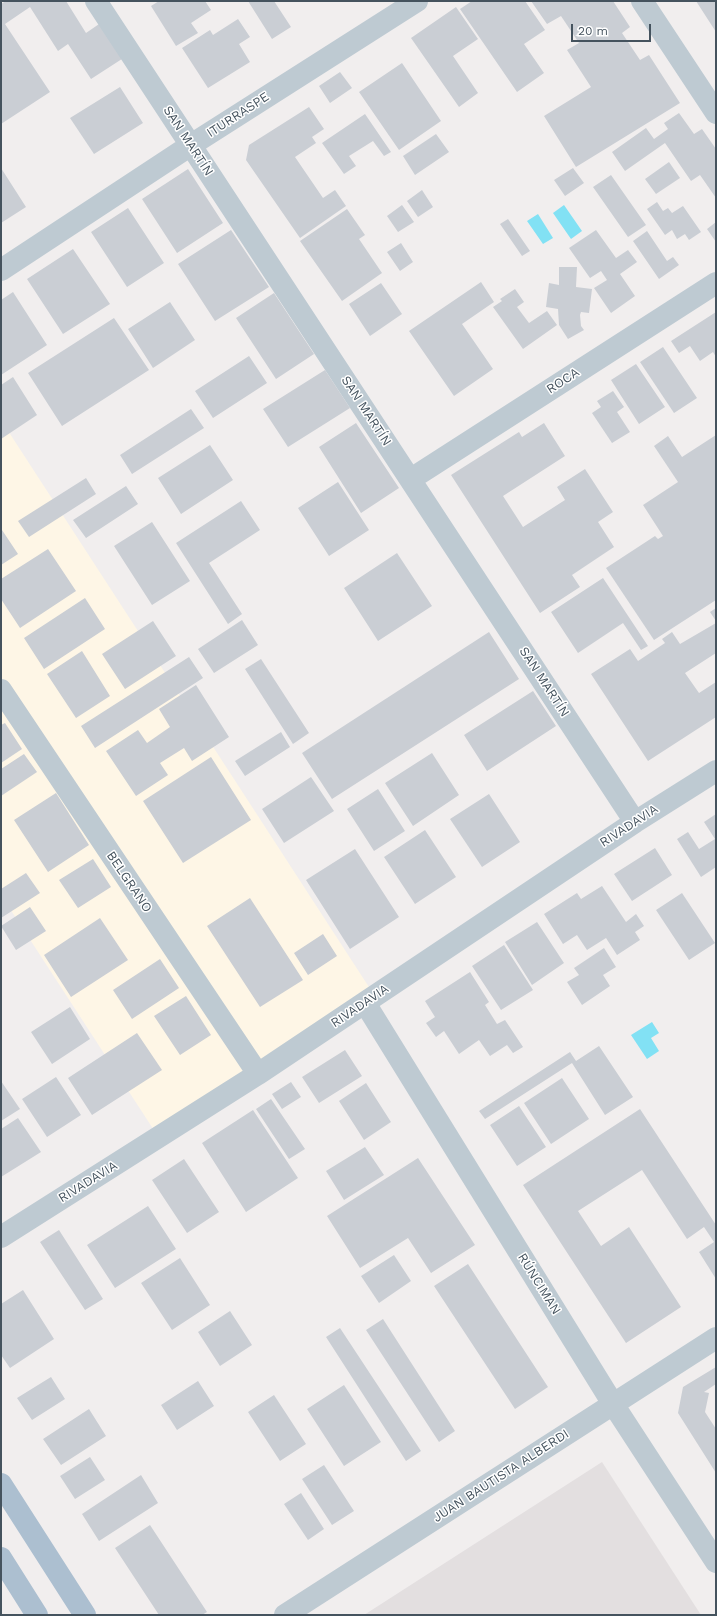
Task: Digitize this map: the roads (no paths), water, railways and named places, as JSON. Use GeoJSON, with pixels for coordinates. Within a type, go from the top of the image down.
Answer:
{"type":"FeatureCollection","features":[{"type":"Feature","properties":{"kind":"main road"},"geometry":{"type":"LineString","coordinates":[[1,1484],[85,1615]]}},
{"type":"Feature","properties":{"kind":"main road"},"geometry":{"type":"LineString","coordinates":[[1,1558],[37,1615]]}},
{"type":"Feature","properties":{"kind":"street","name":"SAN MARTÍN"},"geometry":{"type":"LineString","coordinates":[[96,1],[635,822]]}},
{"type":"Feature","properties":{"kind":"street","name":"ITURRASPE"},"geometry":{"type":"LineString","coordinates":[[1,270],[191,145],[417,1]]}},
{"type":"Feature","properties":{"kind":"street"},"geometry":{"type":"LineString","coordinates":[[642,1],[716,113]]}},
{"type":"Feature","properties":{"kind":"street","name":"ROCA"},"geometry":{"type":"LineString","coordinates":[[410,479],[716,282]]}},
{"type":"Feature","properties":{"kind":"street","name":"BELGRANO"},"geometry":{"type":"LineString","coordinates":[[1,690],[258,1074]]}},
{"type":"Feature","properties":{"kind":"street","name":"RIVADAVIA"},"geometry":{"type":"LineString","coordinates":[[1,1237],[258,1074],[635,822],[716,771]]}},
{"type":"Feature","properties":{"kind":"street","name":"RÚNCIMAN"},"geometry":{"type":"LineString","coordinates":[[365,1003],[613,1404],[716,1562]]}},
{"type":"Feature","properties":{"kind":"street","name":"JUAN BAUTISTA ALBERDI"},"geometry":{"type":"LineString","coordinates":[[285,1615],[716,1338]]}},
{"type":"Feature","properties":{"kind":"water"},"geometry":{"type":"Polygon","coordinates":[[[564,205],[582,231],[571,239],[553,213],[564,205]]]}},
{"type":"Feature","properties":{"kind":"water"},"geometry":{"type":"Polygon","coordinates":[[[538,214],[553,238],[543,244],[527,221],[538,214]]]}},
{"type":"Feature","properties":{"kind":"water"},"geometry":{"type":"Polygon","coordinates":[[[652,1022],[659,1033],[651,1038],[659,1051],[647,1059],[631,1035],[652,1022]]]}}]}
